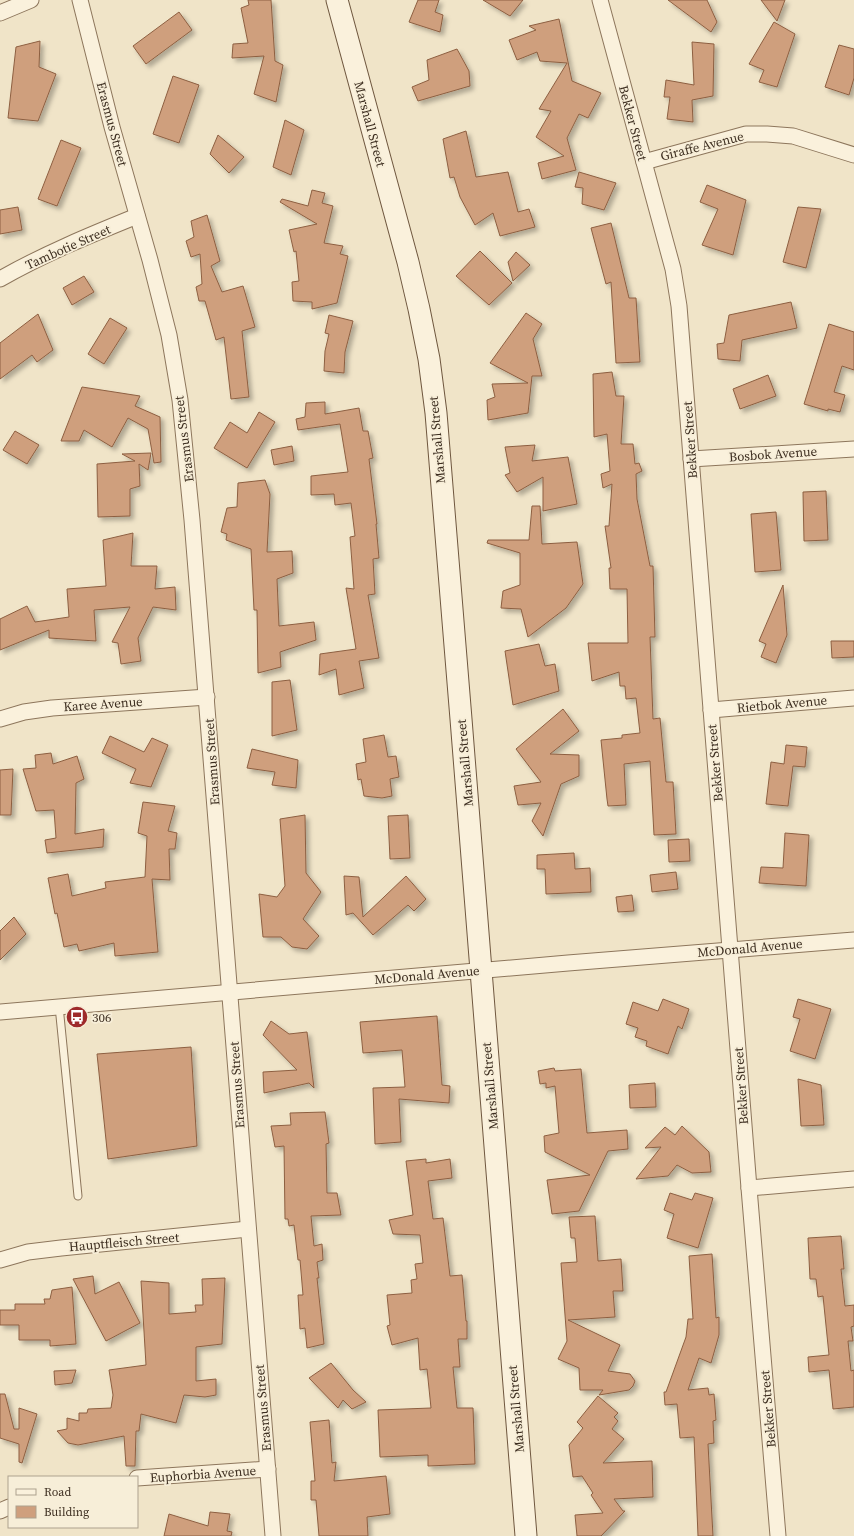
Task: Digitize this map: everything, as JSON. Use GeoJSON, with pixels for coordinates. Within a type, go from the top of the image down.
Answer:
{"type":"FeatureCollection","features":[{"type":"Feature","properties":{"kind":"street"},"geometry":{"type":"LineString","coordinates":[[0,13],[31,0]]}},
{"type":"Feature","properties":{"kind":"street","name":"Erasmus Street"},"geometry":{"type":"LineString","coordinates":[[80,0],[112,127],[169,336],[180,400],[207,697],[273,1536]]}},
{"type":"Feature","properties":{"kind":"street","name":"Marshall Street"},"geometry":{"type":"LineString","coordinates":[[337,0],[408,262],[429,359],[436,421],[460,703],[526,1536]]}},
{"type":"Feature","properties":{"kind":"street","name":"Bekker Street"},"geometry":{"type":"LineString","coordinates":[[600,0],[673,269],[679,306],[778,1536]]}},
{"type":"Feature","properties":{"kind":"street","name":"Giraffe Avenue"},"geometry":{"type":"LineString","coordinates":[[644,162],[746,134],[793,136],[854,155]]}},
{"type":"Feature","properties":{"kind":"street","name":"Tambotie Street"},"geometry":{"type":"LineString","coordinates":[[0,279],[87,236],[137,216]]}},
{"type":"Feature","properties":{"kind":"street","name":"Bosbok Avenue"},"geometry":{"type":"LineString","coordinates":[[691,459],[854,449]]}},
{"type":"Feature","properties":{"kind":"street","name":"Karee Avenue"},"geometry":{"type":"LineString","coordinates":[[0,719],[24,712],[52,708],[207,697]]}},
{"type":"Feature","properties":{"kind":"street","name":"Rietbok Avenue"},"geometry":{"type":"LineString","coordinates":[[711,710],[854,698]]}},
{"type":"Feature","properties":{"kind":"street","name":"McDonald Avenue"},"geometry":{"type":"LineString","coordinates":[[0,1012],[481,970],[854,940]]}},
{"type":"Feature","properties":{"kind":"street"},"geometry":{"type":"LineString","coordinates":[[749,1188],[854,1179]]}},
{"type":"Feature","properties":{"kind":"street","name":"Hauptfleisch Street"},"geometry":{"type":"LineString","coordinates":[[0,1260],[28,1252],[248,1229]]}},
{"type":"Feature","properties":{"kind":"street","name":"Euphorbia Avenue"},"geometry":{"type":"LineString","coordinates":[[138,1478],[268,1469]]}},
{"type":"Feature","properties":{"kind":"lane"},"geometry":{"type":"LineString","coordinates":[[59,1006],[78,1196]]}},
{"type":"Feature","properties":{"kind":"building"},"geometry":{"type":"Polygon","coordinates":[[[248,0],[271,0],[275,61],[283,65],[276,102],[254,94],[264,56],[232,58],[233,44],[248,43],[241,8],[249,5],[248,0]]]}},
{"type":"Feature","properties":{"kind":"building"},"geometry":{"type":"Polygon","coordinates":[[[418,0],[439,0],[435,12],[443,15],[440,32],[409,22],[418,0]]]}},
{"type":"Feature","properties":{"kind":"building"},"geometry":{"type":"Polygon","coordinates":[[[483,0],[523,0],[510,16],[483,0]]]}},
{"type":"Feature","properties":{"kind":"building"},"geometry":{"type":"Polygon","coordinates":[[[668,0],[707,0],[717,22],[711,32],[668,0]]]}},
{"type":"Feature","properties":{"kind":"building"},"geometry":{"type":"Polygon","coordinates":[[[761,0],[785,0],[777,21],[761,0]]]}},
{"type":"Feature","properties":{"kind":"building"},"geometry":{"type":"Polygon","coordinates":[[[179,12],[192,30],[146,64],[133,46],[179,12]]]}},
{"type":"Feature","properties":{"kind":"building"},"geometry":{"type":"Polygon","coordinates":[[[559,19],[572,81],[601,93],[588,118],[579,114],[567,138],[576,170],[542,179],[538,163],[564,156],[536,137],[551,111],[539,109],[567,63],[540,61],[537,52],[517,60],[509,40],[536,30],[529,26],[559,19]]]}},
{"type":"Feature","properties":{"kind":"building"},"geometry":{"type":"Polygon","coordinates":[[[774,22],[795,34],[777,87],[759,82],[764,70],[749,64],[774,22]]]}},
{"type":"Feature","properties":{"kind":"building"},"geometry":{"type":"Polygon","coordinates":[[[40,41],[39,67],[56,74],[38,121],[8,118],[16,47],[40,41]]]}},
{"type":"Feature","properties":{"kind":"building"},"geometry":{"type":"Polygon","coordinates":[[[692,42],[714,44],[713,96],[692,100],[693,122],[667,119],[670,97],[664,97],[666,80],[694,85],[692,42]]]}},
{"type":"Feature","properties":{"kind":"building"},"geometry":{"type":"Polygon","coordinates":[[[839,45],[854,49],[854,78],[849,95],[825,87],[839,45]]]}},
{"type":"Feature","properties":{"kind":"building"},"geometry":{"type":"Polygon","coordinates":[[[457,49],[469,71],[470,86],[418,101],[412,87],[429,80],[427,60],[457,49]]]}},
{"type":"Feature","properties":{"kind":"building"},"geometry":{"type":"Polygon","coordinates":[[[173,76],[199,85],[179,143],[153,134],[173,76]]]}},
{"type":"Feature","properties":{"kind":"building"},"geometry":{"type":"Polygon","coordinates":[[[285,120],[304,130],[291,175],[273,167],[285,120]]]}},
{"type":"Feature","properties":{"kind":"building"},"geometry":{"type":"Polygon","coordinates":[[[466,131],[476,177],[508,172],[518,212],[529,209],[535,227],[500,236],[493,213],[475,225],[460,197],[454,177],[450,178],[443,139],[466,131]]]}},
{"type":"Feature","properties":{"kind":"building"},"geometry":{"type":"Polygon","coordinates":[[[218,135],[244,157],[229,173],[210,154],[218,135]]]}},
{"type":"Feature","properties":{"kind":"building"},"geometry":{"type":"Polygon","coordinates":[[[61,140],[81,148],[57,206],[38,199],[61,140]]]}},
{"type":"Feature","properties":{"kind":"building"},"geometry":{"type":"Polygon","coordinates":[[[579,172],[616,183],[604,210],[582,204],[583,188],[575,187],[579,172]]]}},
{"type":"Feature","properties":{"kind":"building"},"geometry":{"type":"Polygon","coordinates":[[[707,185],[746,200],[733,255],[702,245],[718,209],[700,202],[707,185]]]}},
{"type":"Feature","properties":{"kind":"building"},"geometry":{"type":"Polygon","coordinates":[[[312,190],[325,193],[322,203],[333,206],[324,243],[343,246],[340,254],[348,256],[337,303],[312,309],[312,302],[293,301],[292,282],[299,281],[296,251],[294,252],[289,230],[317,224],[280,202],[282,199],[308,206],[312,190]]]}},
{"type":"Feature","properties":{"kind":"building"},"geometry":{"type":"Polygon","coordinates":[[[18,207],[22,230],[0,234],[0,210],[18,207]]]}},
{"type":"Feature","properties":{"kind":"building"},"geometry":{"type":"Polygon","coordinates":[[[798,207],[821,209],[806,268],[783,262],[798,207]]]}},
{"type":"Feature","properties":{"kind":"building"},"geometry":{"type":"Polygon","coordinates":[[[207,215],[220,261],[211,266],[222,292],[243,286],[255,327],[242,331],[249,397],[231,399],[224,337],[216,340],[205,301],[199,301],[196,287],[202,284],[200,254],[191,257],[186,241],[194,237],[191,221],[207,215]]]}},
{"type":"Feature","properties":{"kind":"building"},"geometry":{"type":"Polygon","coordinates":[[[611,223],[629,298],[636,298],[640,362],[616,363],[611,282],[606,284],[591,228],[611,223]]]}},
{"type":"Feature","properties":{"kind":"building"},"geometry":{"type":"Polygon","coordinates":[[[480,251],[512,283],[489,305],[456,276],[480,251]]]}},
{"type":"Feature","properties":{"kind":"building"},"geometry":{"type":"Polygon","coordinates":[[[516,252],[530,265],[513,281],[508,262],[516,252]]]}},
{"type":"Feature","properties":{"kind":"building"},"geometry":{"type":"Polygon","coordinates":[[[84,276],[94,292],[72,305],[63,288],[84,276]]]}},
{"type":"Feature","properties":{"kind":"building"},"geometry":{"type":"Polygon","coordinates":[[[791,302],[797,328],[742,340],[740,361],[718,359],[717,344],[724,343],[729,315],[791,302]]]}},
{"type":"Feature","properties":{"kind":"building"},"geometry":{"type":"Polygon","coordinates":[[[526,313],[542,324],[533,339],[542,376],[532,376],[528,413],[488,420],[487,400],[495,397],[492,384],[528,383],[490,363],[526,313]]]}},
{"type":"Feature","properties":{"kind":"building"},"geometry":{"type":"Polygon","coordinates":[[[38,314],[53,350],[37,362],[32,355],[0,379],[0,343],[38,314]]]}},
{"type":"Feature","properties":{"kind":"building"},"geometry":{"type":"Polygon","coordinates":[[[329,315],[353,321],[345,352],[344,373],[324,371],[325,351],[329,334],[325,333],[329,315]]]}},
{"type":"Feature","properties":{"kind":"building"},"geometry":{"type":"Polygon","coordinates":[[[110,318],[127,328],[104,364],[88,354],[110,318]]]}},
{"type":"Feature","properties":{"kind":"building"},"geometry":{"type":"Polygon","coordinates":[[[829,324],[854,332],[854,370],[842,366],[834,392],[845,395],[840,412],[828,409],[828,411],[804,404],[829,324]]]}},
{"type":"Feature","properties":{"kind":"building"},"geometry":{"type":"Polygon","coordinates":[[[612,372],[616,396],[624,396],[621,444],[633,444],[635,464],[639,463],[642,471],[636,474],[637,499],[650,566],[653,566],[655,637],[650,637],[653,719],[660,718],[666,782],[673,782],[676,834],[654,835],[650,761],[624,764],[626,805],[608,806],[607,799],[601,740],[622,738],[622,735],[640,733],[636,698],[626,699],[625,686],[620,686],[619,672],[592,681],[588,643],[628,643],[627,589],[610,589],[609,568],[611,568],[605,526],[609,526],[612,484],[603,488],[601,474],[610,471],[607,434],[594,437],[593,374],[612,372]]]}},
{"type":"Feature","properties":{"kind":"building"},"geometry":{"type":"Polygon","coordinates":[[[768,375],[776,396],[740,409],[733,389],[768,375]]]}},
{"type":"Feature","properties":{"kind":"building"},"geometry":{"type":"Polygon","coordinates":[[[82,387],[140,396],[135,406],[160,417],[161,462],[154,463],[148,429],[128,418],[112,447],[84,430],[79,441],[61,441],[82,387]]]}},
{"type":"Feature","properties":{"kind":"building"},"geometry":{"type":"Polygon","coordinates":[[[325,402],[325,414],[359,408],[363,431],[368,431],[373,458],[369,459],[377,524],[379,558],[373,559],[375,594],[368,595],[379,658],[359,661],[364,688],[339,695],[336,669],[319,675],[320,654],[356,649],[346,588],[354,589],[350,537],[355,536],[351,503],[335,505],[334,494],[311,495],[311,476],[348,472],[340,424],[298,430],[296,419],[305,417],[306,403],[325,402]]]}},
{"type":"Feature","properties":{"kind":"building"},"geometry":{"type":"Polygon","coordinates":[[[259,412],[275,422],[247,468],[214,448],[230,422],[247,433],[259,412]]]}},
{"type":"Feature","properties":{"kind":"building"},"geometry":{"type":"Polygon","coordinates":[[[15,431],[39,445],[27,464],[3,450],[15,431]]]}},
{"type":"Feature","properties":{"kind":"building"},"geometry":{"type":"Polygon","coordinates":[[[535,445],[532,461],[568,457],[577,504],[543,511],[543,477],[517,492],[505,475],[510,473],[505,447],[535,445]]]}},
{"type":"Feature","properties":{"kind":"building"},"geometry":{"type":"Polygon","coordinates":[[[292,446],[294,461],[274,465],[271,450],[292,446]]]}},
{"type":"Feature","properties":{"kind":"building"},"geometry":{"type":"Polygon","coordinates":[[[151,453],[148,470],[139,464],[140,486],[130,489],[130,516],[98,517],[97,464],[135,461],[122,454],[151,453]]]}},
{"type":"Feature","properties":{"kind":"building"},"geometry":{"type":"Polygon","coordinates":[[[265,480],[270,494],[267,552],[292,551],[293,573],[277,579],[279,626],[314,622],[316,640],[280,652],[281,667],[258,673],[257,610],[254,610],[251,549],[226,540],[227,534],[221,532],[227,508],[237,507],[238,483],[265,480]]]}},
{"type":"Feature","properties":{"kind":"building"},"geometry":{"type":"Polygon","coordinates":[[[826,491],[828,540],[804,541],[803,492],[826,491]]]}},
{"type":"Feature","properties":{"kind":"building"},"geometry":{"type":"Polygon","coordinates":[[[532,506],[540,506],[542,544],[577,542],[583,584],[566,608],[528,637],[521,609],[501,608],[503,591],[520,585],[520,553],[487,543],[488,540],[529,540],[532,506]]]}},
{"type":"Feature","properties":{"kind":"building"},"geometry":{"type":"Polygon","coordinates":[[[776,512],[781,570],[755,572],[751,514],[776,512]]]}},
{"type":"Feature","properties":{"kind":"building"},"geometry":{"type":"Polygon","coordinates":[[[133,533],[131,566],[157,566],[155,589],[175,587],[176,610],[153,607],[138,638],[141,661],[121,664],[118,643],[112,642],[130,607],[94,610],[96,641],[49,638],[49,630],[0,650],[0,619],[27,606],[35,622],[69,617],[67,589],[106,586],[103,540],[133,533]]]}},
{"type":"Feature","properties":{"kind":"building"},"geometry":{"type":"Polygon","coordinates":[[[783,585],[787,635],[776,663],[761,657],[766,644],[759,641],[783,585]]]}},
{"type":"Feature","properties":{"kind":"building"},"geometry":{"type":"Polygon","coordinates":[[[831,641],[854,641],[854,657],[832,658],[831,641]]]}},
{"type":"Feature","properties":{"kind":"building"},"geometry":{"type":"Polygon","coordinates":[[[539,644],[545,666],[555,664],[559,691],[513,705],[505,651],[539,644]]]}},
{"type":"Feature","properties":{"kind":"building"},"geometry":{"type":"Polygon","coordinates":[[[290,680],[297,730],[272,736],[272,682],[290,680]]]}},
{"type":"Feature","properties":{"kind":"building"},"geometry":{"type":"Polygon","coordinates":[[[563,709],[579,731],[550,754],[579,755],[579,776],[561,784],[543,836],[532,821],[541,803],[518,805],[514,786],[541,782],[516,749],[563,709]]]}},
{"type":"Feature","properties":{"kind":"building"},"geometry":{"type":"Polygon","coordinates":[[[384,735],[388,757],[396,756],[399,777],[390,779],[392,796],[382,798],[364,796],[361,779],[358,780],[356,764],[366,762],[363,739],[384,735]]]}},
{"type":"Feature","properties":{"kind":"building"},"geometry":{"type":"Polygon","coordinates":[[[110,736],[144,752],[152,738],[168,745],[151,787],[130,783],[136,769],[102,753],[110,736]]]}},
{"type":"Feature","properties":{"kind":"building"},"geometry":{"type":"Polygon","coordinates":[[[786,745],[807,747],[805,767],[793,766],[788,806],[766,804],[771,762],[784,764],[786,745]]]}},
{"type":"Feature","properties":{"kind":"building"},"geometry":{"type":"Polygon","coordinates":[[[252,749],[298,760],[296,788],[272,785],[275,772],[247,768],[252,749]]]}},
{"type":"Feature","properties":{"kind":"building"},"geometry":{"type":"Polygon","coordinates":[[[51,753],[53,764],[77,756],[84,779],[76,783],[75,834],[104,829],[103,847],[47,853],[45,840],[56,838],[54,810],[36,811],[23,769],[36,768],[35,755],[51,753]]]}},
{"type":"Feature","properties":{"kind":"building"},"geometry":{"type":"Polygon","coordinates":[[[13,769],[11,815],[0,815],[0,770],[13,769]]]}},
{"type":"Feature","properties":{"kind":"building"},"geometry":{"type":"Polygon","coordinates":[[[143,802],[175,806],[168,831],[177,833],[175,849],[169,849],[170,880],[152,879],[158,952],[115,956],[114,943],[79,951],[77,944],[64,947],[57,913],[55,914],[48,878],[68,874],[72,896],[106,888],[105,882],[145,877],[147,836],[138,833],[143,802]]]}},
{"type":"Feature","properties":{"kind":"building"},"geometry":{"type":"Polygon","coordinates":[[[305,815],[306,873],[321,892],[303,919],[319,936],[307,949],[292,947],[281,937],[263,937],[259,894],[277,897],[285,886],[280,819],[305,815]]]}},
{"type":"Feature","properties":{"kind":"building"},"geometry":{"type":"Polygon","coordinates":[[[408,815],[410,858],[390,859],[388,816],[408,815]]]}},
{"type":"Feature","properties":{"kind":"building"},"geometry":{"type":"Polygon","coordinates":[[[785,833],[809,835],[806,886],[759,883],[761,867],[783,868],[785,833]]]}},
{"type":"Feature","properties":{"kind":"building"},"geometry":{"type":"Polygon","coordinates":[[[689,839],[690,861],[669,862],[668,840],[689,839]]]}},
{"type":"Feature","properties":{"kind":"building"},"geometry":{"type":"Polygon","coordinates":[[[574,853],[575,869],[590,868],[591,892],[546,894],[545,869],[537,869],[537,855],[574,853]]]}},
{"type":"Feature","properties":{"kind":"building"},"geometry":{"type":"Polygon","coordinates":[[[676,872],[678,889],[652,892],[650,875],[676,872]]]}},
{"type":"Feature","properties":{"kind":"building"},"geometry":{"type":"Polygon","coordinates":[[[344,876],[359,877],[363,917],[406,876],[426,899],[414,911],[408,905],[373,935],[353,913],[346,915],[344,876]]]}},
{"type":"Feature","properties":{"kind":"building"},"geometry":{"type":"Polygon","coordinates":[[[632,895],[634,911],[618,912],[616,897],[632,895]]]}},
{"type":"Feature","properties":{"kind":"building"},"geometry":{"type":"Polygon","coordinates":[[[14,917],[26,934],[0,960],[0,931],[14,917]]]}},
{"type":"Feature","properties":{"kind":"building"},"geometry":{"type":"Polygon","coordinates":[[[663,999],[689,1009],[682,1029],[678,1026],[668,1054],[646,1046],[647,1041],[635,1037],[638,1028],[626,1024],[633,1002],[658,1011],[663,999]]]}},
{"type":"Feature","properties":{"kind":"building"},"geometry":{"type":"Polygon","coordinates":[[[798,999],[831,1009],[815,1059],[790,1051],[800,1019],[793,1017],[798,999]]]}},
{"type":"Feature","properties":{"kind":"building"},"geometry":{"type":"Polygon","coordinates":[[[437,1016],[442,1085],[450,1086],[449,1103],[399,1099],[401,1142],[375,1144],[373,1088],[405,1087],[402,1050],[363,1053],[360,1022],[437,1016]]]}},
{"type":"Feature","properties":{"kind":"building"},"geometry":{"type":"Polygon","coordinates":[[[271,1021],[289,1034],[307,1032],[314,1088],[309,1083],[264,1093],[263,1072],[297,1070],[263,1035],[271,1021]]]}},
{"type":"Feature","properties":{"kind":"building"},"geometry":{"type":"Polygon","coordinates":[[[191,1047],[197,1146],[108,1159],[97,1054],[191,1047]]]}},
{"type":"Feature","properties":{"kind":"building"},"geometry":{"type":"Polygon","coordinates":[[[554,1068],[555,1071],[581,1069],[587,1133],[627,1130],[628,1149],[608,1151],[579,1211],[552,1214],[547,1180],[590,1175],[545,1152],[544,1136],[559,1133],[555,1086],[546,1088],[546,1083],[540,1084],[538,1071],[554,1068]]]}},
{"type":"Feature","properties":{"kind":"building"},"geometry":{"type":"Polygon","coordinates":[[[798,1079],[821,1085],[824,1125],[801,1126],[798,1079]]]}},
{"type":"Feature","properties":{"kind":"building"},"geometry":{"type":"Polygon","coordinates":[[[655,1083],[656,1107],[630,1108],[629,1085],[655,1083]]]}},
{"type":"Feature","properties":{"kind":"building"},"geometry":{"type":"Polygon","coordinates":[[[325,1112],[329,1143],[326,1144],[327,1193],[337,1193],[341,1215],[311,1216],[314,1246],[322,1244],[323,1260],[317,1262],[319,1278],[317,1278],[324,1344],[307,1348],[305,1328],[300,1329],[298,1295],[303,1295],[300,1260],[298,1260],[294,1225],[289,1226],[288,1219],[285,1219],[284,1146],[275,1147],[271,1126],[291,1125],[290,1113],[325,1112]]]}},
{"type":"Feature","properties":{"kind":"building"},"geometry":{"type":"Polygon","coordinates":[[[682,1126],[709,1152],[711,1172],[692,1173],[677,1165],[668,1176],[636,1179],[661,1147],[645,1148],[665,1127],[675,1135],[682,1126]]]}},
{"type":"Feature","properties":{"kind":"building"},"geometry":{"type":"Polygon","coordinates":[[[426,1159],[426,1163],[450,1159],[452,1178],[428,1181],[433,1219],[443,1218],[450,1276],[462,1275],[467,1321],[467,1339],[458,1339],[460,1367],[453,1367],[457,1408],[473,1408],[475,1464],[428,1466],[428,1455],[380,1457],[378,1410],[431,1408],[427,1369],[420,1370],[418,1338],[392,1345],[387,1326],[390,1325],[387,1295],[412,1293],[411,1280],[417,1279],[415,1264],[423,1263],[420,1235],[393,1234],[389,1220],[413,1215],[406,1161],[426,1159]]]}},
{"type":"Feature","properties":{"kind":"building"},"geometry":{"type":"Polygon","coordinates":[[[670,1193],[692,1200],[695,1193],[713,1198],[698,1248],[667,1238],[674,1214],[664,1210],[670,1193]]]}},
{"type":"Feature","properties":{"kind":"building"},"geometry":{"type":"Polygon","coordinates":[[[595,1216],[598,1261],[621,1259],[623,1291],[613,1291],[615,1317],[568,1320],[620,1345],[608,1371],[630,1374],[635,1381],[629,1390],[599,1395],[603,1390],[580,1390],[579,1368],[558,1359],[567,1341],[561,1263],[577,1262],[575,1238],[571,1238],[569,1217],[595,1216]]]}},
{"type":"Feature","properties":{"kind":"building"},"geometry":{"type":"Polygon","coordinates":[[[841,1236],[844,1269],[841,1269],[845,1306],[854,1305],[854,1326],[851,1327],[853,1341],[848,1341],[851,1371],[854,1370],[854,1407],[833,1409],[829,1370],[809,1372],[808,1357],[829,1355],[823,1296],[818,1297],[816,1279],[810,1279],[808,1238],[841,1236]]]}},
{"type":"Feature","properties":{"kind":"building"},"geometry":{"type":"Polygon","coordinates":[[[712,1254],[716,1318],[719,1317],[719,1335],[711,1363],[699,1358],[688,1390],[708,1388],[709,1395],[714,1394],[716,1420],[713,1421],[714,1443],[708,1444],[713,1536],[698,1536],[694,1437],[680,1438],[677,1404],[665,1405],[664,1392],[666,1392],[686,1337],[688,1319],[693,1319],[689,1256],[712,1254]]]}},
{"type":"Feature","properties":{"kind":"building"},"geometry":{"type":"Polygon","coordinates":[[[93,1276],[95,1294],[119,1282],[140,1323],[106,1341],[73,1279],[93,1276]]]}},
{"type":"Feature","properties":{"kind":"building"},"geometry":{"type":"Polygon","coordinates":[[[225,1278],[222,1344],[196,1347],[196,1381],[216,1379],[216,1395],[205,1397],[184,1395],[176,1423],[141,1414],[139,1431],[136,1431],[135,1466],[126,1466],[124,1436],[78,1445],[68,1443],[57,1431],[67,1429],[67,1418],[79,1421],[79,1413],[87,1413],[88,1409],[111,1408],[113,1395],[109,1370],[146,1365],[141,1281],[169,1283],[169,1314],[196,1312],[195,1305],[203,1305],[202,1279],[225,1278]]]}},
{"type":"Feature","properties":{"kind":"building"},"geometry":{"type":"Polygon","coordinates":[[[72,1287],[76,1344],[50,1346],[50,1340],[19,1340],[19,1325],[0,1325],[0,1310],[15,1310],[15,1304],[45,1304],[44,1299],[50,1299],[52,1290],[72,1287]]]}},
{"type":"Feature","properties":{"kind":"building"},"geometry":{"type":"Polygon","coordinates":[[[331,1363],[353,1390],[366,1402],[352,1409],[343,1400],[338,1408],[309,1378],[331,1363]]]}},
{"type":"Feature","properties":{"kind":"building"},"geometry":{"type":"Polygon","coordinates":[[[76,1370],[72,1383],[55,1385],[54,1371],[76,1370]]]}},
{"type":"Feature","properties":{"kind":"building"},"geometry":{"type":"Polygon","coordinates":[[[0,1394],[5,1394],[14,1429],[19,1429],[19,1408],[37,1414],[22,1463],[19,1462],[19,1444],[0,1438],[0,1394]]]}},
{"type":"Feature","properties":{"kind":"building"},"geometry":{"type":"Polygon","coordinates":[[[598,1396],[618,1413],[614,1417],[618,1421],[612,1429],[624,1439],[603,1463],[652,1461],[653,1497],[614,1499],[623,1511],[625,1511],[601,1536],[577,1536],[575,1515],[603,1513],[591,1495],[593,1493],[582,1476],[573,1477],[569,1445],[583,1428],[577,1422],[598,1396]]]}},
{"type":"Feature","properties":{"kind":"building"},"geometry":{"type":"Polygon","coordinates":[[[329,1420],[332,1463],[336,1462],[334,1481],[386,1476],[390,1514],[367,1517],[368,1536],[319,1536],[316,1500],[311,1500],[311,1481],[315,1481],[310,1422],[329,1420]]]}},
{"type":"Feature","properties":{"kind":"building"},"geometry":{"type":"Polygon","coordinates":[[[210,1512],[230,1514],[227,1531],[232,1532],[231,1536],[164,1536],[169,1514],[208,1526],[210,1512]]]}},
{"type":"Feature","properties":{"kind":"place","name":"306"},"geometry":{"type":"Point","coordinates":[77,1017]}}]}
